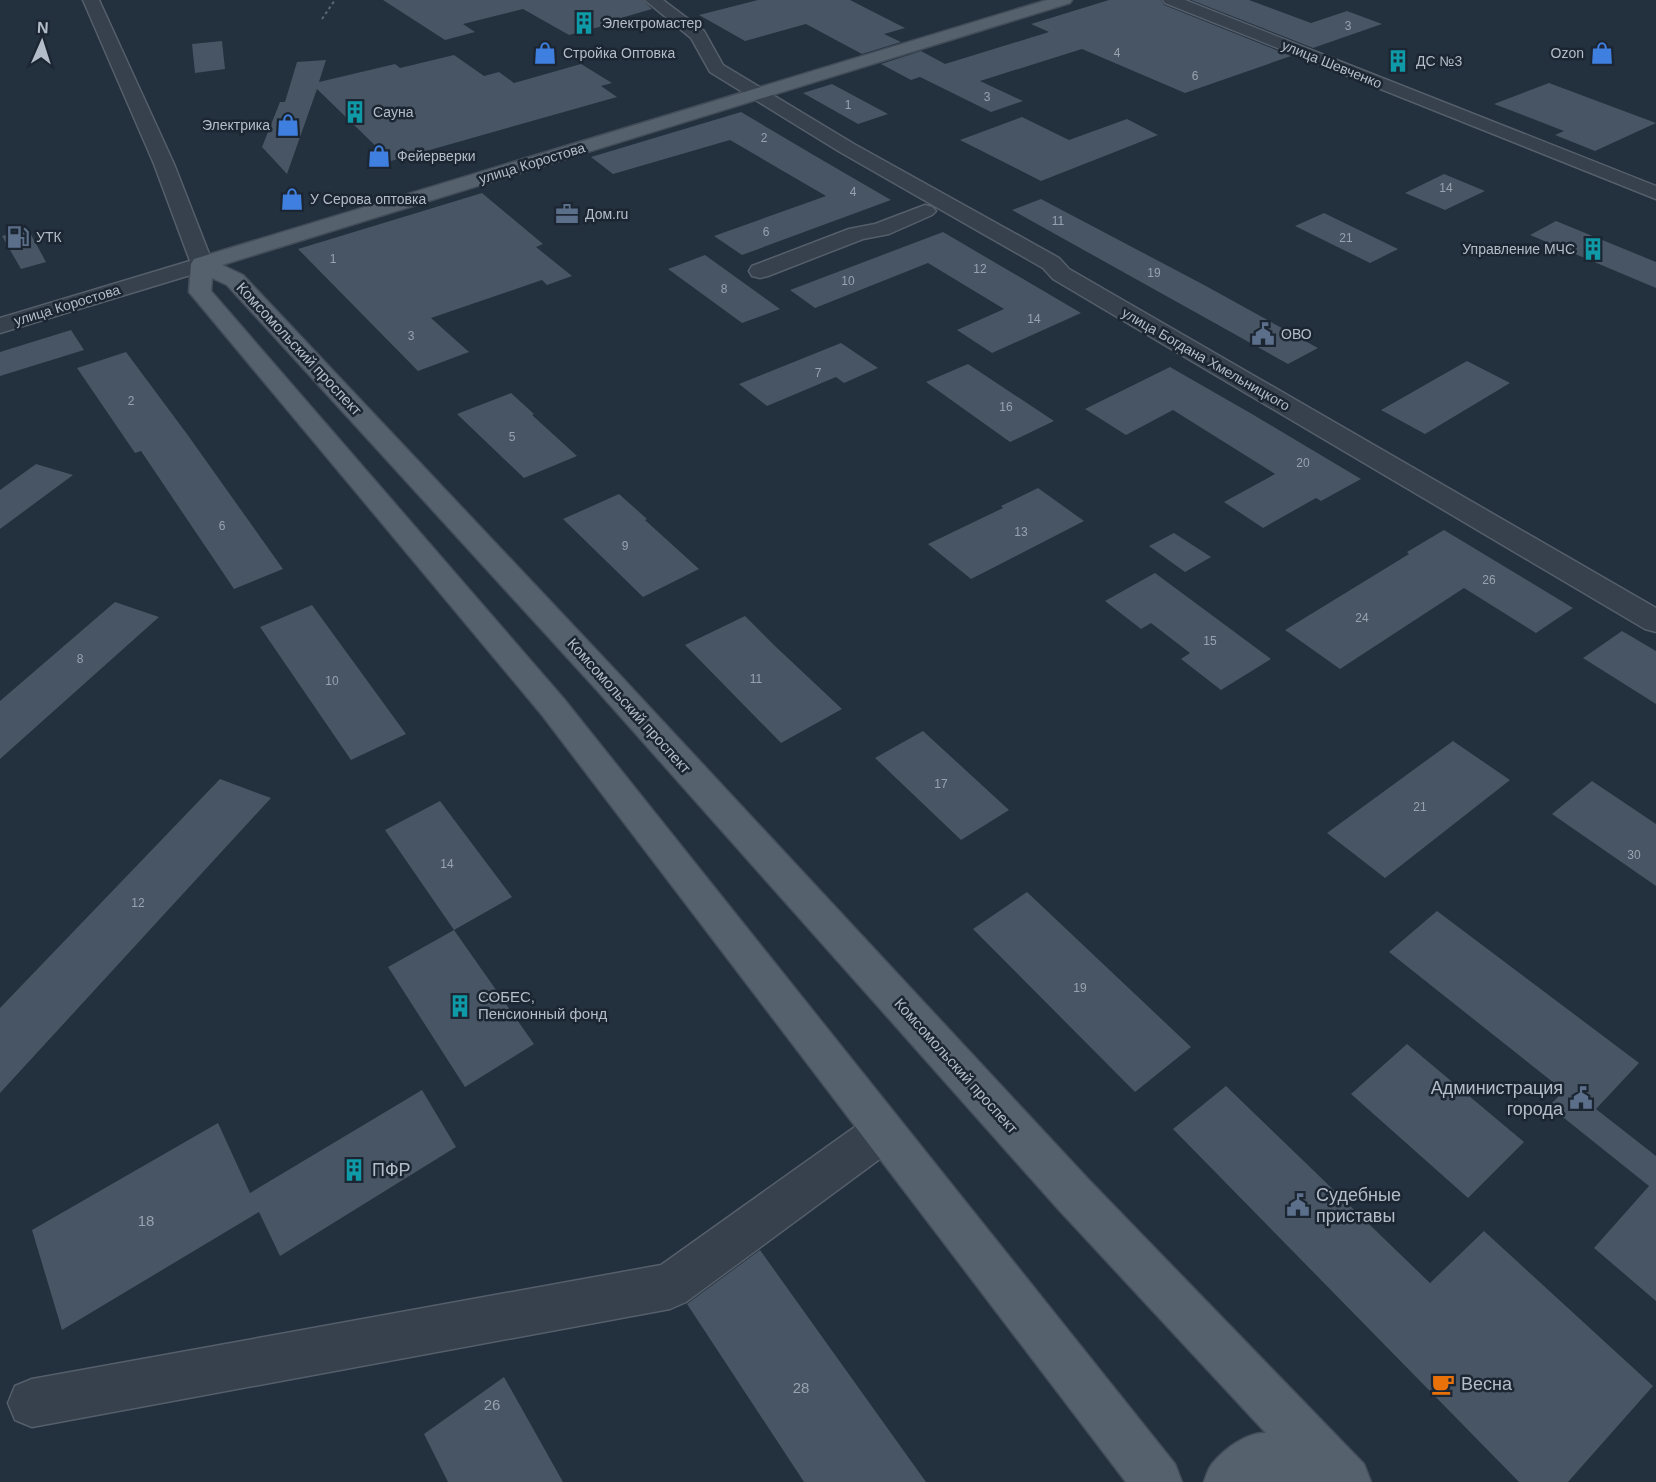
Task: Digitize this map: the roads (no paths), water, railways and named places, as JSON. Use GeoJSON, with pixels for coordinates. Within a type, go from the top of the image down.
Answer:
{"type":"FeatureCollection","features":[{"type":"Feature","properties":{"kind":"main road","name":"улица Коростова"},"geometry":{"type":"LineString","coordinates":[[202,264],[1064,0]]}},
{"type":"Feature","properties":{"kind":"main road"},"geometry":{"type":"LineString","coordinates":[[202,264],[200,292],[553,707],[1157,1482]]}},
{"type":"Feature","properties":{"kind":"main road","name":"Комсомольский проспект"},"geometry":{"type":"LineString","coordinates":[[202,264],[235,280],[606,680],[1074,1195],[1346,1482]]}},
{"type":"Feature","properties":{"kind":"main road"},"geometry":{"type":"LineString","coordinates":[[1229,1482],[1258,1457],[1300,1460],[1340,1482]]}},
{"type":"Feature","properties":{"kind":"street"},"geometry":{"type":"LineString","coordinates":[[91,0],[164,164],[202,264]]}},
{"type":"Feature","properties":{"kind":"street","name":"улица Богдана Хмельницкого"},"geometry":{"type":"LineString","coordinates":[[653,0],[698,35],[716,68],[847,148],[1051,264],[1061,274],[1656,622]]}},
{"type":"Feature","properties":{"kind":"street","name":"улица Шевченко"},"geometry":{"type":"LineString","coordinates":[[1171,0],[1656,194]]}},
{"type":"Feature","properties":{"kind":"street"},"geometry":{"type":"LineString","coordinates":[[760,272],[857,234],[881,229],[925,211]]}},
{"type":"Feature","properties":{"kind":"street","name":"улица Коростова"},"geometry":{"type":"LineString","coordinates":[[0,326],[202,264]]}},
{"type":"Feature","properties":{"kind":"street"},"geometry":{"type":"LineString","coordinates":[[32,1403],[670,1286],[881,1133]]}},
{"type":"Feature","properties":{"kind":"railway"},"geometry":{"type":"LineString","coordinates":[[322,19],[335,0]]}},
{"type":"Feature","properties":{"kind":"place","name":"Электромастер"},"geometry":{"type":"Point","coordinates":[584,23]}},
{"type":"Feature","properties":{"kind":"place","name":"Стройка Оптовка"},"geometry":{"type":"Point","coordinates":[545,53]}},
{"type":"Feature","properties":{"kind":"place","name":"Ozon"},"geometry":{"type":"Point","coordinates":[1602,53]}},
{"type":"Feature","properties":{"kind":"place","name":"ДС №3"},"geometry":{"type":"Point","coordinates":[1398,61]}},
{"type":"Feature","properties":{"kind":"place","name":"Сауна"},"geometry":{"type":"Point","coordinates":[355,112]}},
{"type":"Feature","properties":{"kind":"place","name":"Электрика"},"geometry":{"type":"Point","coordinates":[288,125]}},
{"type":"Feature","properties":{"kind":"place","name":"Фейерверки"},"geometry":{"type":"Point","coordinates":[379,156]}},
{"type":"Feature","properties":{"kind":"place","name":"У Серова оптовка"},"geometry":{"type":"Point","coordinates":[292,199]}},
{"type":"Feature","properties":{"kind":"place","name":"Дом.ru"},"geometry":{"type":"Point","coordinates":[567,214]}},
{"type":"Feature","properties":{"kind":"place","name":"УТК"},"geometry":{"type":"Point","coordinates":[18,237]}},
{"type":"Feature","properties":{"kind":"place","name":"Управление МЧС"},"geometry":{"type":"Point","coordinates":[1593,249]}},
{"type":"Feature","properties":{"kind":"place","name":"ОВО"},"geometry":{"type":"Point","coordinates":[1263,334]}},
{"type":"Feature","properties":{"kind":"place","name":"СОБЕС, Пенсионный фонд"},"geometry":{"type":"Point","coordinates":[460,1006]}},
{"type":"Feature","properties":{"kind":"place","name":"Администрация города"},"geometry":{"type":"Point","coordinates":[1581,1098]}},
{"type":"Feature","properties":{"kind":"place","name":"ПФР"},"geometry":{"type":"Point","coordinates":[354,1170]}},
{"type":"Feature","properties":{"kind":"place","name":"Судебные приставы"},"geometry":{"type":"Point","coordinates":[1298,1205]}},
{"type":"Feature","properties":{"kind":"place","name":"Весна"},"geometry":{"type":"Point","coordinates":[1443,1384]}}]}
